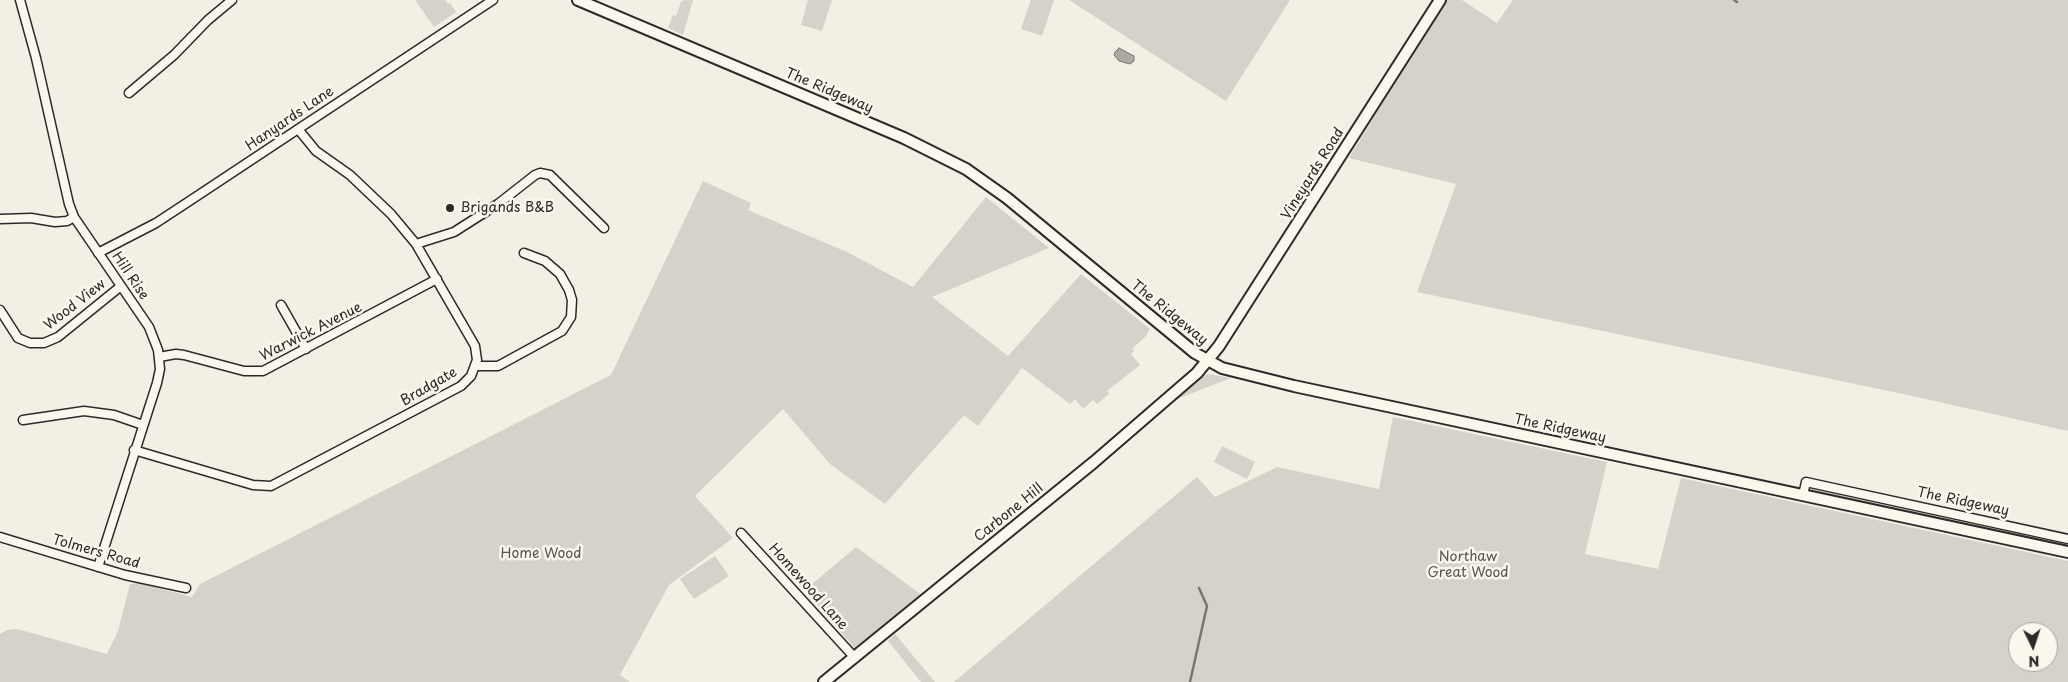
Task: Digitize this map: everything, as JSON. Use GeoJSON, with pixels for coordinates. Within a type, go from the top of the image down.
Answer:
{"type":"FeatureCollection","features":[{"type":"Feature","properties":{"kind":"street","name":"Hill Rise"},"geometry":{"type":"LineString","coordinates":[[20,0],[36,58],[69,204],[74,217],[154,337],[159,357],[157,384],[134,450],[98,567]]}},
{"type":"Feature","properties":{"kind":"street"},"geometry":{"type":"LineString","coordinates":[[129,93],[174,55],[230,0]]}},
{"type":"Feature","properties":{"kind":"street","name":"Hanyards Lane"},"geometry":{"type":"LineString","coordinates":[[98,253],[156,223],[493,0]]}},
{"type":"Feature","properties":{"kind":"street","name":"The Ridgeway"},"geometry":{"type":"LineString","coordinates":[[578,0],[904,138],[966,168],[1007,198],[1208,361],[1222,368],[1294,386],[2068,552]]}},
{"type":"Feature","properties":{"kind":"street","name":"Vineyards Road"},"geometry":{"type":"LineString","coordinates":[[1208,361],[1320,190],[1440,0]]}},
{"type":"Feature","properties":{"kind":"street","name":"Bradgate"},"geometry":{"type":"LineString","coordinates":[[134,450],[253,485],[271,486],[460,386],[471,376],[477,360],[475,346],[416,244],[391,214],[350,175],[316,151],[298,129]]}},
{"type":"Feature","properties":{"kind":"street"},"geometry":{"type":"LineString","coordinates":[[416,244],[454,232],[498,204],[540,173],[550,175],[604,228]]}},
{"type":"Feature","properties":{"kind":"street"},"geometry":{"type":"LineString","coordinates":[[0,219],[31,218],[63,222],[74,217]]}},
{"type":"Feature","properties":{"kind":"street"},"geometry":{"type":"LineString","coordinates":[[476,366],[498,366],[558,334],[567,326],[571,316],[572,300],[560,274],[545,261],[524,253]]}},
{"type":"Feature","properties":{"kind":"street","name":"Warwick Avenue"},"geometry":{"type":"LineString","coordinates":[[159,357],[176,354],[184,355],[244,371],[257,372],[270,368],[437,279]]}},
{"type":"Feature","properties":{"kind":"street","name":"Wood View"},"geometry":{"type":"LineString","coordinates":[[0,310],[18,338],[30,343],[44,343],[58,336],[121,286]]}},
{"type":"Feature","properties":{"kind":"street"},"geometry":{"type":"LineString","coordinates":[[281,304],[306,348]]}},
{"type":"Feature","properties":{"kind":"street","name":"Carbone Hill"},"geometry":{"type":"LineString","coordinates":[[824,682],[1129,432],[1197,373],[1208,361]]}},
{"type":"Feature","properties":{"kind":"street"},"geometry":{"type":"LineString","coordinates":[[23,420],[84,412],[114,415],[143,425]]}},
{"type":"Feature","properties":{"kind":"street","name":"The Ridgeway"},"geometry":{"type":"LineString","coordinates":[[1803,495],[1806,482],[2068,539]]}},
{"type":"Feature","properties":{"kind":"street","name":"Homewood Lane"},"geometry":{"type":"LineString","coordinates":[[741,533],[855,658]]}},
{"type":"Feature","properties":{"kind":"street","name":"Tolmers Road"},"geometry":{"type":"LineString","coordinates":[[0,537],[125,575],[186,588]]}},
{"type":"Feature","properties":{"kind":"green space"},"geometry":{"type":"Polygon","coordinates":[[[415,0],[445,0],[448,4],[450,3],[456,12],[434,27],[415,0]]]}},
{"type":"Feature","properties":{"kind":"green space"},"geometry":{"type":"Polygon","coordinates":[[[693,0],[683,35],[668,28],[673,15],[676,16],[681,2],[693,0]]]}},
{"type":"Feature","properties":{"kind":"green space"},"geometry":{"type":"Polygon","coordinates":[[[808,0],[832,0],[822,31],[801,25],[808,0]]]}},
{"type":"Feature","properties":{"kind":"green space"},"geometry":{"type":"Polygon","coordinates":[[[1031,0],[1054,0],[1042,36],[1021,29],[1031,0]]]}},
{"type":"Feature","properties":{"kind":"green space"},"geometry":{"type":"Polygon","coordinates":[[[1069,0],[1290,0],[1226,101],[1069,0]]]}},
{"type":"Feature","properties":{"kind":"green space"},"geometry":{"type":"Polygon","coordinates":[[[1445,0],[1462,0],[1497,23],[1513,0],[2068,0],[2068,431],[1917,397],[1417,292],[1456,184],[1349,158],[1445,0]]]}},
{"type":"Feature","properties":{"kind":"green space","name":"Home Wood"},"geometry":{"type":"Polygon","coordinates":[[[703,181],[751,203],[748,210],[847,252],[913,287],[986,197],[1049,248],[932,297],[1008,356],[1081,274],[1150,329],[1146,336],[1132,349],[1134,351],[1131,354],[1140,365],[1107,391],[1109,394],[1097,404],[1093,400],[1083,409],[1075,399],[1070,404],[1022,368],[978,426],[964,415],[885,504],[830,464],[783,409],[695,496],[733,538],[669,585],[620,675],[630,682],[0,682],[0,634],[7,630],[17,629],[107,654],[118,631],[130,584],[139,583],[192,597],[200,584],[611,375],[703,181]]]}},
{"type":"Feature","properties":{"kind":"green space"},"geometry":{"type":"Polygon","coordinates":[[[1208,374],[1231,378],[1177,399],[1201,377],[1208,374]]]}},
{"type":"Feature","properties":{"kind":"green space","name":"Northaw Great Wood"},"geometry":{"type":"Polygon","coordinates":[[[1393,417],[1607,462],[1585,554],[1658,569],[1681,478],[2068,561],[2068,682],[954,682],[1197,477],[1215,497],[1277,467],[1379,489],[1393,417]]]}},
{"type":"Feature","properties":{"kind":"green space"},"geometry":{"type":"Polygon","coordinates":[[[1222,446],[1255,462],[1247,479],[1214,462],[1222,446]]]}},
{"type":"Feature","properties":{"kind":"green space"},"geometry":{"type":"Polygon","coordinates":[[[1811,487],[2068,542],[2068,549],[1814,494],[1810,491],[1811,487]]]}},
{"type":"Feature","properties":{"kind":"green space"},"geometry":{"type":"Polygon","coordinates":[[[856,547],[922,595],[855,649],[805,590],[856,547]]]}},
{"type":"Feature","properties":{"kind":"green space"},"geometry":{"type":"Polygon","coordinates":[[[715,556],[729,576],[694,599],[680,579],[715,556]]]}},
{"type":"Feature","properties":{"kind":"green space"},"geometry":{"type":"Polygon","coordinates":[[[895,634],[935,682],[921,682],[888,641],[895,634]]]}},
{"type":"Feature","properties":{"kind":"shaded area"},"geometry":{"type":"Polygon","coordinates":[[[1119,48],[1134,56],[1134,61],[1130,64],[1119,61],[1114,55],[1119,48]]]}},
{"type":"Feature","properties":{"kind":"waterway"},"geometry":{"type":"LineString","coordinates":[[1190,682],[1207,606],[1199,588]]}},
{"type":"Feature","properties":{"kind":"place","name":"Brigands B&B"},"geometry":{"type":"Point","coordinates":[450,208]}}]}
